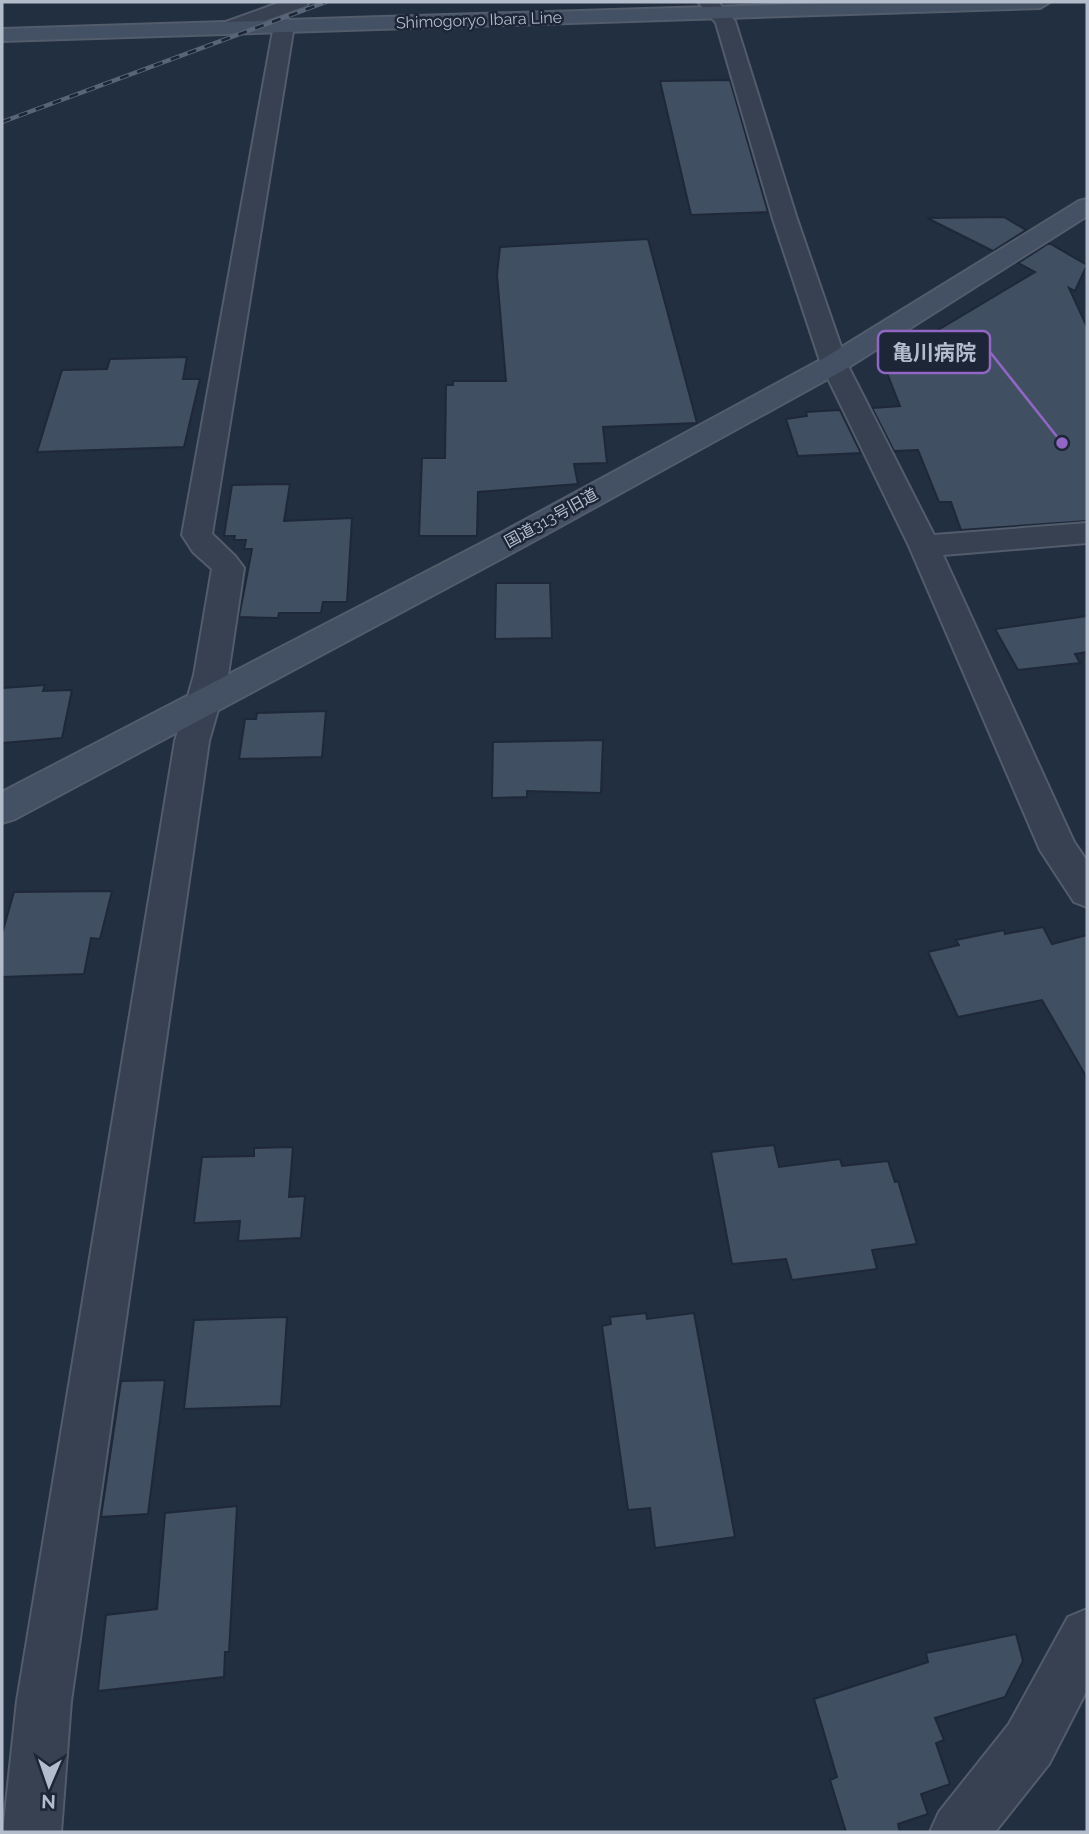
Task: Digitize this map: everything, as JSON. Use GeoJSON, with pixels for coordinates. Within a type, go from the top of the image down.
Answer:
{"type":"FeatureCollection","features":[{"type":"Feature","properties":{"kind":"main road","name":"Shimogoryo Ibara Line"},"geometry":{"type":"LineString","coordinates":[[2,35],[712,7],[1040,2]]}},
{"type":"Feature","properties":{"kind":"main road","name":"国道313号旧道"},"geometry":{"type":"LineString","coordinates":[[2,809],[205,704],[834,364],[1047,234],[1087,206]]}},
{"type":"Feature","properties":{"kind":"street"},"geometry":{"type":"LineString","coordinates":[[230,27],[299,2]]}},
{"type":"Feature","properties":{"kind":"street"},"geometry":{"type":"LineString","coordinates":[[712,7],[725,21],[785,219],[834,364],[925,546],[1059,850],[1087,891]]}},
{"type":"Feature","properties":{"kind":"street"},"geometry":{"type":"LineString","coordinates":[[32,1832],[44,1701],[192,741],[205,704],[228,568],[221,558],[204,547],[197,535],[284,25]]}},
{"type":"Feature","properties":{"kind":"street"},"geometry":{"type":"LineString","coordinates":[[925,546],[1087,533]]}},
{"type":"Feature","properties":{"kind":"street"},"geometry":{"type":"LineString","coordinates":[[959,1832],[1029,1744],[1087,1636]]}},
{"type":"Feature","properties":{"kind":"building"},"geometry":{"type":"Polygon","coordinates":[[[730,80],[768,212],[691,215],[660,81],[730,80]]]}},
{"type":"Feature","properties":{"kind":"building"},"geometry":{"type":"Polygon","coordinates":[[[1004,217],[1026,230],[993,251],[927,218],[1004,217]]]}},
{"type":"Feature","properties":{"kind":"building"},"geometry":{"type":"Polygon","coordinates":[[[648,239],[697,423],[603,427],[607,463],[574,464],[578,484],[478,492],[477,536],[419,536],[422,458],[445,458],[446,385],[453,385],[453,381],[506,381],[497,275],[500,247],[648,239]]]}},
{"type":"Feature","properties":{"kind":"building"},"geometry":{"type":"Polygon","coordinates":[[[1049,243],[1087,265],[1075,291],[1069,288],[1087,327],[1087,521],[961,530],[951,502],[939,502],[918,450],[894,451],[872,408],[900,406],[883,363],[1035,272],[1018,263],[1049,243]]]}},
{"type":"Feature","properties":{"kind":"building"},"geometry":{"type":"Polygon","coordinates":[[[187,357],[183,379],[200,379],[184,447],[37,452],[62,370],[107,369],[110,359],[187,357]]]}},
{"type":"Feature","properties":{"kind":"building"},"geometry":{"type":"Polygon","coordinates":[[[840,410],[861,453],[798,456],[786,419],[807,416],[806,412],[840,410]]]}},
{"type":"Feature","properties":{"kind":"building"},"geometry":{"type":"Polygon","coordinates":[[[290,484],[284,521],[352,518],[347,602],[323,602],[321,613],[279,613],[278,618],[239,617],[252,549],[244,549],[246,540],[234,540],[235,536],[224,536],[232,485],[290,484]]]}},
{"type":"Feature","properties":{"kind":"building"},"geometry":{"type":"Polygon","coordinates":[[[496,583],[550,583],[552,638],[495,639],[496,583]]]}},
{"type":"Feature","properties":{"kind":"building"},"geometry":{"type":"Polygon","coordinates":[[[1087,616],[1087,652],[1075,654],[1080,663],[1018,670],[995,629],[1087,616]]]}},
{"type":"Feature","properties":{"kind":"building"},"geometry":{"type":"Polygon","coordinates":[[[45,685],[43,691],[72,690],[62,738],[2,743],[2,688],[45,685]]]}},
{"type":"Feature","properties":{"kind":"building"},"geometry":{"type":"Polygon","coordinates":[[[326,711],[322,757],[239,759],[245,719],[256,719],[257,713],[326,711]]]}},
{"type":"Feature","properties":{"kind":"building"},"geometry":{"type":"Polygon","coordinates":[[[603,740],[601,793],[527,791],[527,797],[492,798],[493,742],[603,740]]]}},
{"type":"Feature","properties":{"kind":"building"},"geometry":{"type":"Polygon","coordinates":[[[112,891],[100,939],[91,938],[84,974],[2,977],[2,934],[14,892],[112,891]]]}},
{"type":"Feature","properties":{"kind":"building"},"geometry":{"type":"Polygon","coordinates":[[[1043,927],[1052,944],[1087,935],[1087,1078],[1042,1000],[958,1017],[928,952],[959,945],[956,940],[1004,930],[1005,934],[1043,927]]]}},
{"type":"Feature","properties":{"kind":"building"},"geometry":{"type":"Polygon","coordinates":[[[774,1145],[779,1167],[840,1159],[842,1166],[888,1161],[895,1182],[898,1181],[917,1244],[872,1250],[877,1269],[792,1280],[786,1259],[732,1264],[711,1152],[774,1145]]]}},
{"type":"Feature","properties":{"kind":"building"},"geometry":{"type":"Polygon","coordinates":[[[293,1147],[289,1197],[305,1196],[301,1238],[238,1241],[240,1221],[194,1223],[202,1157],[254,1156],[254,1148],[293,1147]]]}},
{"type":"Feature","properties":{"kind":"building"},"geometry":{"type":"Polygon","coordinates":[[[646,1313],[647,1319],[694,1313],[735,1537],[655,1548],[650,1508],[628,1510],[602,1326],[611,1324],[610,1317],[646,1313]]]}},
{"type":"Feature","properties":{"kind":"building"},"geometry":{"type":"Polygon","coordinates":[[[287,1317],[281,1406],[184,1409],[194,1320],[287,1317]]]}},
{"type":"Feature","properties":{"kind":"building"},"geometry":{"type":"Polygon","coordinates":[[[165,1380],[148,1514],[101,1517],[121,1381],[165,1380]]]}},
{"type":"Feature","properties":{"kind":"building"},"geometry":{"type":"Polygon","coordinates":[[[237,1506],[229,1652],[225,1652],[224,1677],[98,1691],[106,1615],[157,1609],[165,1513],[237,1506]]]}},
{"type":"Feature","properties":{"kind":"building"},"geometry":{"type":"Polygon","coordinates":[[[1016,1634],[1023,1661],[1005,1697],[935,1718],[944,1740],[936,1743],[950,1784],[921,1794],[928,1814],[898,1824],[900,1832],[846,1832],[830,1780],[837,1777],[814,1699],[928,1662],[926,1653],[1016,1634]]]}},
{"type":"Feature","properties":{"kind":"railway"},"geometry":{"type":"LineString","coordinates":[[2,122],[326,2]]}},
{"type":"Feature","properties":{"kind":"place","name":"亀川病院"},"geometry":{"type":"Point","coordinates":[1062,443]}}]}
